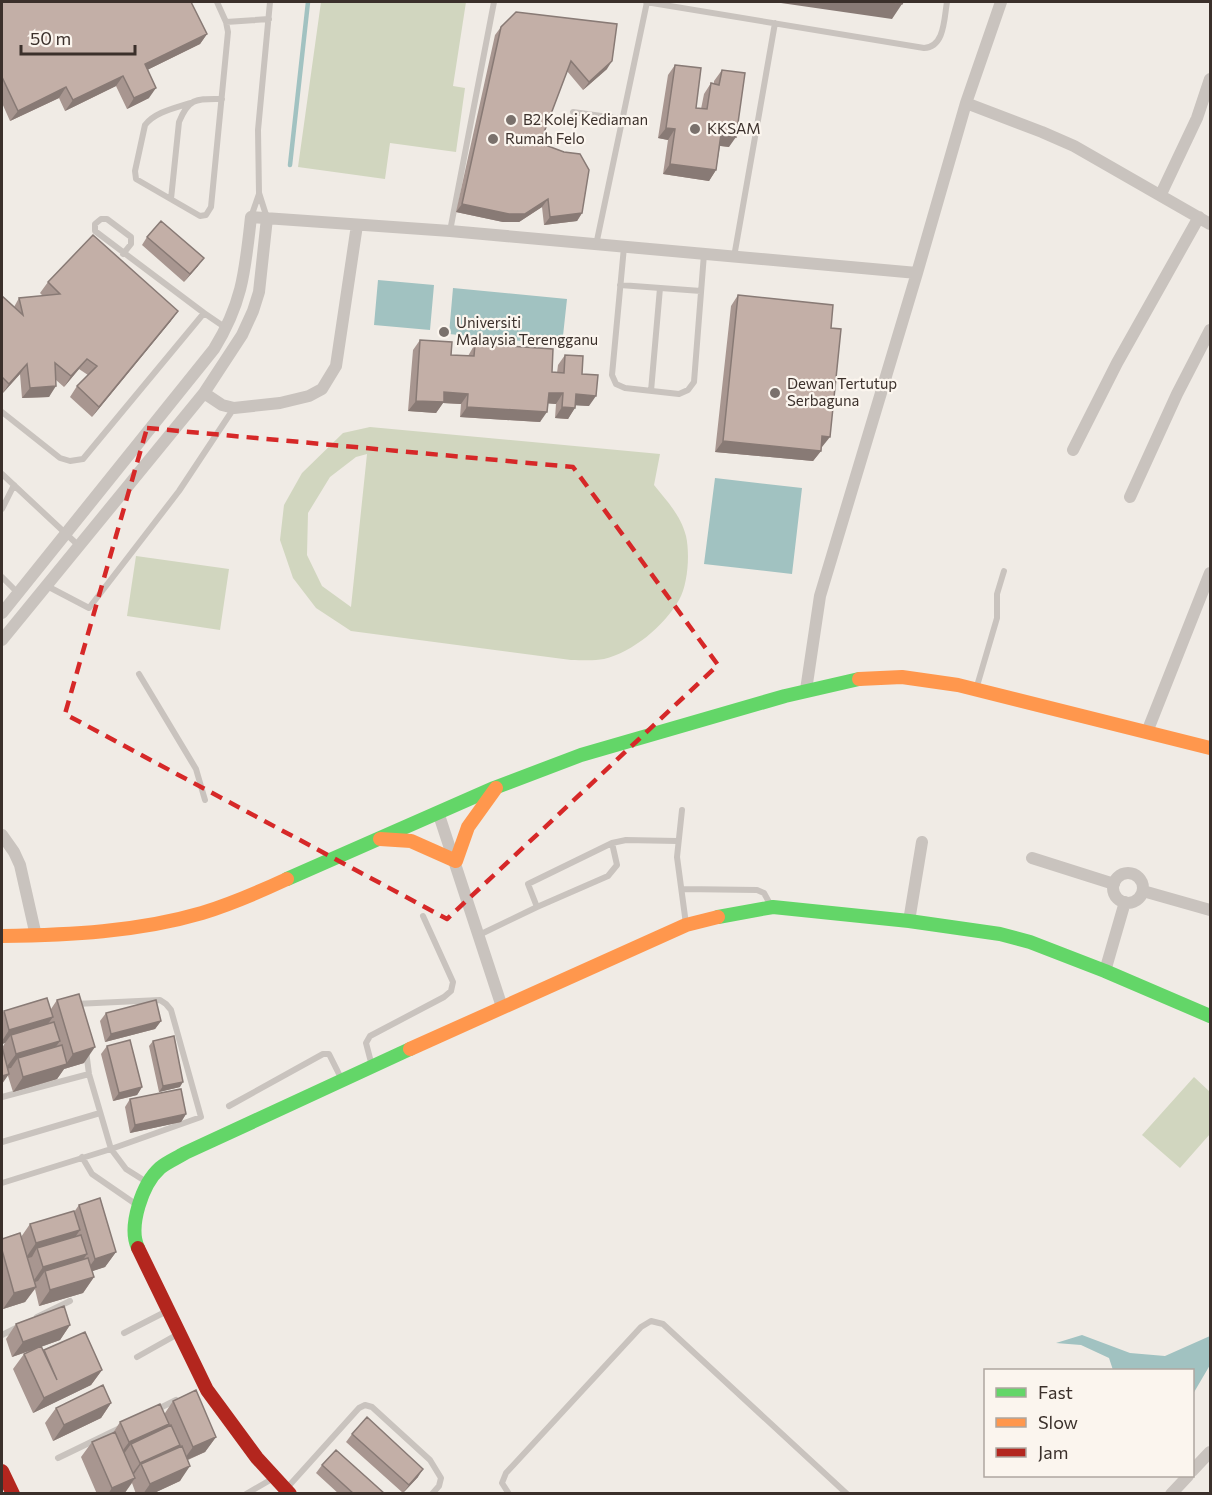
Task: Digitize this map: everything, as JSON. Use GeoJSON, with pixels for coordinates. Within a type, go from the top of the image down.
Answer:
{"type":"FeatureCollection","features":[{"type":"Feature","properties":{"kind":"street"},"geometry":{"type":"LineString","coordinates":[[806,690],[820,596],[966,103],[1001,2]]}},
{"type":"Feature","properties":{"kind":"street"},"geometry":{"type":"LineString","coordinates":[[1161,194],[1197,118],[1210,79]]}},
{"type":"Feature","properties":{"kind":"street"},"geometry":{"type":"LineString","coordinates":[[966,103],[1074,146],[1205,220],[1117,363],[1073,450]]}},
{"type":"Feature","properties":{"kind":"street"},"geometry":{"type":"LineString","coordinates":[[2,613],[214,349],[239,300],[251,217],[450,231],[917,273]]}},
{"type":"Feature","properties":{"kind":"street"},"geometry":{"type":"LineString","coordinates":[[2,640],[204,393],[242,335],[254,312],[259,292],[267,218]]}},
{"type":"Feature","properties":{"kind":"street"},"geometry":{"type":"LineString","coordinates":[[204,393],[222,405],[234,408],[275,404],[309,396],[322,390],[336,366],[357,225]]}},
{"type":"Feature","properties":{"kind":"street"},"geometry":{"type":"LineString","coordinates":[[1131,497],[1177,394],[1210,330]]}},
{"type":"Feature","properties":{"kind":"street"},"geometry":{"type":"LineString","coordinates":[[1147,732],[1210,573]]}},
{"type":"Feature","properties":{"kind":"street"},"geometry":{"type":"LineString","coordinates":[[2,936],[113,931],[204,912],[246,897],[375,839],[546,767],[647,733],[806,690],[880,677],[903,677],[976,689],[1210,748]]}},
{"type":"Feature","properties":{"kind":"street"},"geometry":{"type":"LineString","coordinates":[[456,861],[468,827],[497,787]]}},
{"type":"Feature","properties":{"kind":"street"},"geometry":{"type":"LineString","coordinates":[[438,812],[456,861],[502,1007]]}},
{"type":"Feature","properties":{"kind":"street"},"geometry":{"type":"LineString","coordinates":[[2,835],[20,865],[36,936]]}},
{"type":"Feature","properties":{"kind":"street"},"geometry":{"type":"LineString","coordinates":[[375,839],[411,841],[456,861]]}},
{"type":"Feature","properties":{"kind":"street"},"geometry":{"type":"LineString","coordinates":[[909,921],[922,842]]}},
{"type":"Feature","properties":{"kind":"street"},"geometry":{"type":"LineString","coordinates":[[1032,858],[1114,884]]}},
{"type":"Feature","properties":{"kind":"street"},"geometry":{"type":"LineString","coordinates":[[1132,873],[1141,880],[1143,891],[1136,901],[1125,902],[1116,896],[1114,884],[1120,875],[1132,873]]}},
{"type":"Feature","properties":{"kind":"street"},"geometry":{"type":"LineString","coordinates":[[1143,891],[1210,910]]}},
{"type":"Feature","properties":{"kind":"street"},"geometry":{"type":"LineString","coordinates":[[1105,970],[1125,902]]}},
{"type":"Feature","properties":{"kind":"street"},"geometry":{"type":"LineString","coordinates":[[288,1491],[257,1458],[207,1390],[134,1240],[138,1205],[148,1183],[160,1168],[185,1153],[686,925],[730,914],[773,907],[909,921],[1000,934],[1030,942],[1105,970],[1210,1016]]}},
{"type":"Feature","properties":{"kind":"street"},"geometry":{"type":"LineString","coordinates":[[1194,1469],[1210,1452]]}},
{"type":"Feature","properties":{"kind":"street"},"geometry":{"type":"LineString","coordinates":[[2,1471],[13,1494]]}},
{"type":"Feature","properties":{"kind":"street"},"geometry":{"type":"LineString","coordinates":[[1172,1494],[1187,1477]]}},
{"type":"Feature","properties":{"kind":"lane"},"geometry":{"type":"LineString","coordinates":[[217,2],[228,32],[222,99],[211,207],[206,215],[200,216],[136,179],[135,171],[145,125],[149,120],[197,99],[222,99]]}},
{"type":"Feature","properties":{"kind":"lane"},"geometry":{"type":"LineString","coordinates":[[267,218],[259,193],[258,130],[270,2]]}},
{"type":"Feature","properties":{"kind":"lane"},"geometry":{"type":"LineString","coordinates":[[450,231],[494,2]]}},
{"type":"Feature","properties":{"kind":"lane"},"geometry":{"type":"LineString","coordinates":[[596,245],[646,2],[931,48],[941,36],[947,2]]}},
{"type":"Feature","properties":{"kind":"lane"},"geometry":{"type":"LineString","coordinates":[[226,22],[269,19]]}},
{"type":"Feature","properties":{"kind":"lane"},"geometry":{"type":"LineString","coordinates":[[734,257],[775,23]]}},
{"type":"Feature","properties":{"kind":"lane"},"geometry":{"type":"LineString","coordinates":[[171,199],[179,122],[190,103]]}},
{"type":"Feature","properties":{"kind":"lane"},"geometry":{"type":"LineString","coordinates":[[573,112],[623,119]]}},
{"type":"Feature","properties":{"kind":"lane"},"geometry":{"type":"LineString","coordinates":[[251,217],[259,193]]}},
{"type":"Feature","properties":{"kind":"lane"},"geometry":{"type":"LineString","coordinates":[[123,254],[131,244],[131,237],[107,219],[101,219],[95,224],[95,231],[123,254],[226,329]]}},
{"type":"Feature","properties":{"kind":"lane"},"geometry":{"type":"LineString","coordinates":[[624,248],[612,375],[616,384],[625,388],[679,394],[688,390],[694,382],[704,254]]}},
{"type":"Feature","properties":{"kind":"lane"},"geometry":{"type":"LineString","coordinates":[[620,285],[701,291]]}},
{"type":"Feature","properties":{"kind":"lane"},"geometry":{"type":"LineString","coordinates":[[651,391],[660,288]]}},
{"type":"Feature","properties":{"kind":"lane"},"geometry":{"type":"LineString","coordinates":[[2,412],[60,458],[70,461],[83,459],[204,314]]}},
{"type":"Feature","properties":{"kind":"lane"},"geometry":{"type":"LineString","coordinates":[[47,586],[89,608],[179,491],[234,408]]}},
{"type":"Feature","properties":{"kind":"lane"},"geometry":{"type":"LineString","coordinates":[[2,474],[78,545]]}},
{"type":"Feature","properties":{"kind":"lane"},"geometry":{"type":"LineString","coordinates":[[2,509],[14,485]]}},
{"type":"Feature","properties":{"kind":"lane"},"geometry":{"type":"LineString","coordinates":[[976,689],[997,618],[997,594],[1004,571]]}},
{"type":"Feature","properties":{"kind":"lane"},"geometry":{"type":"LineString","coordinates":[[2,577],[18,593]]}},
{"type":"Feature","properties":{"kind":"lane"},"geometry":{"type":"LineString","coordinates":[[139,674],[196,769],[205,800]]}},
{"type":"Feature","properties":{"kind":"lane"},"geometry":{"type":"LineString","coordinates":[[682,810],[677,857],[686,925]]}},
{"type":"Feature","properties":{"kind":"lane"},"geometry":{"type":"LineString","coordinates":[[537,907],[528,884],[612,843],[626,840],[677,841]]}},
{"type":"Feature","properties":{"kind":"lane"},"geometry":{"type":"LineString","coordinates":[[479,935],[608,876],[617,865],[612,843]]}},
{"type":"Feature","properties":{"kind":"lane"},"geometry":{"type":"LineString","coordinates":[[682,888],[757,890],[764,893],[773,907]]}},
{"type":"Feature","properties":{"kind":"lane"},"geometry":{"type":"LineString","coordinates":[[372,1067],[366,1043],[370,1036],[444,997],[451,991],[453,982],[423,916]]}},
{"type":"Feature","properties":{"kind":"lane"},"geometry":{"type":"LineString","coordinates":[[2,1183],[111,1149],[201,1117],[171,1010],[166,1004],[160,1000],[66,1004]]}},
{"type":"Feature","properties":{"kind":"lane"},"geometry":{"type":"LineString","coordinates":[[77,1004],[80,1016]]}},
{"type":"Feature","properties":{"kind":"lane"},"geometry":{"type":"LineString","coordinates":[[83,1039],[89,1074],[111,1149],[126,1169],[148,1183]]}},
{"type":"Feature","properties":{"kind":"lane"},"geometry":{"type":"LineString","coordinates":[[229,1106],[323,1054],[329,1054],[343,1080]]}},
{"type":"Feature","properties":{"kind":"lane"},"geometry":{"type":"LineString","coordinates":[[2,1097],[89,1074]]}},
{"type":"Feature","properties":{"kind":"lane"},"geometry":{"type":"LineString","coordinates":[[2,1142],[100,1113]]}},
{"type":"Feature","properties":{"kind":"lane"},"geometry":{"type":"LineString","coordinates":[[82,1157],[92,1174],[138,1205]]}},
{"type":"Feature","properties":{"kind":"lane"},"geometry":{"type":"LineString","coordinates":[[2,1335],[70,1300]]}},
{"type":"Feature","properties":{"kind":"lane"},"geometry":{"type":"LineString","coordinates":[[124,1333],[168,1311]]}},
{"type":"Feature","properties":{"kind":"lane"},"geometry":{"type":"LineString","coordinates":[[509,1494],[502,1483],[506,1473],[641,1327],[651,1321],[663,1324],[847,1494]]}},
{"type":"Feature","properties":{"kind":"lane"},"geometry":{"type":"LineString","coordinates":[[137,1357],[178,1334]]}},
{"type":"Feature","properties":{"kind":"lane"},"geometry":{"type":"LineString","coordinates":[[152,1412],[176,1400]]}},
{"type":"Feature","properties":{"kind":"lane"},"geometry":{"type":"LineString","coordinates":[[288,1491],[359,1408],[365,1405],[372,1407],[430,1460],[441,1478],[439,1486],[432,1494]]}},
{"type":"Feature","properties":{"kind":"lane"},"geometry":{"type":"LineString","coordinates":[[58,1458],[130,1423]]}},
{"type":"Feature","properties":{"kind":"lane"},"geometry":{"type":"LineString","coordinates":[[246,1494],[275,1478]]}},
{"type":"Feature","properties":{"kind":"highlighted area"},"geometry":{"type":"Polygon","coordinates":[[[147,428],[573,467],[718,665],[447,919],[65,714],[147,428]]]}},
{"type":"Feature","properties":{"kind":"green space"},"geometry":{"type":"Polygon","coordinates":[[[321,2],[466,2],[453,86],[465,88],[456,152],[390,143],[385,179],[298,167],[321,2]]]}},
{"type":"Feature","properties":{"kind":"green space"},"geometry":{"type":"Polygon","coordinates":[[[370,427],[660,454],[654,485],[677,515],[684,529],[687,543],[686,577],[679,600],[673,610],[647,637],[615,656],[600,660],[571,660],[351,631],[316,608],[293,578],[280,540],[284,505],[302,473],[343,433],[370,427]],[[367,454],[356,457],[330,477],[308,513],[307,555],[322,586],[351,607],[367,454]]]}},
{"type":"Feature","properties":{"kind":"green space"},"geometry":{"type":"Polygon","coordinates":[[[136,556],[229,569],[220,630],[127,616],[136,556]]]}},
{"type":"Feature","properties":{"kind":"green space"},"geometry":{"type":"Polygon","coordinates":[[[1194,1077],[1210,1092],[1210,1134],[1180,1168],[1142,1135],[1194,1077]]]}},
{"type":"Feature","properties":{"kind":"water"},"geometry":{"type":"Polygon","coordinates":[[[378,280],[434,285],[430,330],[374,325],[378,280]]]}},
{"type":"Feature","properties":{"kind":"water"},"geometry":{"type":"Polygon","coordinates":[[[453,288],[567,299],[562,345],[449,334],[453,288]]]}},
{"type":"Feature","properties":{"kind":"water"},"geometry":{"type":"Polygon","coordinates":[[[715,478],[802,488],[792,574],[704,564],[715,478]]]}},
{"type":"Feature","properties":{"kind":"water"},"geometry":{"type":"Polygon","coordinates":[[[1082,1335],[1130,1353],[1165,1356],[1210,1336],[1210,1365],[1194,1392],[1194,1369],[1113,1369],[1109,1358],[1081,1345],[1056,1343],[1082,1335]]]}},
{"type":"Feature","properties":{"kind":"building"},"geometry":{"type":"Polygon","coordinates":[[[2,2],[191,2],[207,34],[145,64],[156,88],[134,98],[123,76],[73,100],[66,87],[18,111],[2,77],[2,2]]]}},
{"type":"Feature","properties":{"kind":"building","name":"B2 Kolej Kediaman"},"geometry":{"type":"Polygon","coordinates":[[[516,12],[617,24],[612,61],[589,82],[571,61],[540,143],[564,152],[580,154],[589,170],[582,213],[550,217],[548,199],[525,214],[509,214],[462,204],[501,27],[516,12]]]}},
{"type":"Feature","properties":{"kind":"building","name":"KKSAM"},"geometry":{"type":"Polygon","coordinates":[[[675,65],[701,68],[696,108],[707,109],[711,83],[719,85],[722,70],[745,73],[736,137],[721,134],[716,170],[670,164],[675,129],[666,128],[675,65]]]}},
{"type":"Feature","properties":{"kind":"building"},"geometry":{"type":"Polygon","coordinates":[[[161,221],[204,258],[190,274],[147,237],[161,221]]]}},
{"type":"Feature","properties":{"kind":"building"},"geometry":{"type":"Polygon","coordinates":[[[93,235],[178,311],[99,407],[77,386],[97,366],[87,359],[71,376],[55,363],[56,386],[30,388],[27,364],[9,384],[2,377],[2,296],[23,315],[19,298],[60,294],[48,282],[93,235]]]}},
{"type":"Feature","properties":{"kind":"building","name":"Dewan Tertutup Serbaguna"},"geometry":{"type":"Polygon","coordinates":[[[738,295],[833,305],[831,328],[841,329],[830,437],[822,436],[821,451],[723,441],[738,295]]]}},
{"type":"Feature","properties":{"kind":"building"},"geometry":{"type":"Polygon","coordinates":[[[420,340],[452,342],[451,355],[474,356],[475,344],[553,349],[552,372],[564,373],[565,355],[583,356],[582,374],[598,375],[596,396],[576,394],[575,408],[562,407],[563,393],[549,393],[547,412],[467,407],[468,394],[444,392],[444,402],[416,401],[420,340]]]}},
{"type":"Feature","properties":{"kind":"building"},"geometry":{"type":"Polygon","coordinates":[[[79,994],[95,1047],[73,1054],[57,1000],[79,994]]]}},
{"type":"Feature","properties":{"kind":"building"},"geometry":{"type":"Polygon","coordinates":[[[47,998],[53,1017],[9,1030],[4,1011],[47,998]]]}},
{"type":"Feature","properties":{"kind":"building"},"geometry":{"type":"Polygon","coordinates":[[[156,1000],[161,1021],[111,1034],[106,1013],[156,1000]]]}},
{"type":"Feature","properties":{"kind":"building"},"geometry":{"type":"Polygon","coordinates":[[[54,1022],[60,1041],[16,1054],[11,1035],[54,1022]]]}},
{"type":"Feature","properties":{"kind":"building"},"geometry":{"type":"Polygon","coordinates":[[[174,1036],[183,1082],[163,1086],[153,1041],[174,1036]]]}},
{"type":"Feature","properties":{"kind":"building"},"geometry":{"type":"Polygon","coordinates":[[[130,1040],[142,1087],[119,1093],[107,1046],[130,1040]]]}},
{"type":"Feature","properties":{"kind":"building"},"geometry":{"type":"Polygon","coordinates":[[[62,1045],[67,1064],[23,1077],[18,1058],[62,1045]]]}},
{"type":"Feature","properties":{"kind":"building"},"geometry":{"type":"Polygon","coordinates":[[[2,1047],[9,1074],[2,1076],[2,1047]]]}},
{"type":"Feature","properties":{"kind":"building"},"geometry":{"type":"Polygon","coordinates":[[[181,1089],[186,1114],[135,1125],[130,1099],[181,1089]]]}},
{"type":"Feature","properties":{"kind":"building"},"geometry":{"type":"Polygon","coordinates":[[[100,1198],[116,1252],[95,1259],[79,1205],[100,1198]]]}},
{"type":"Feature","properties":{"kind":"building"},"geometry":{"type":"Polygon","coordinates":[[[74,1211],[80,1230],[36,1243],[30,1224],[74,1211]]]}},
{"type":"Feature","properties":{"kind":"building"},"geometry":{"type":"Polygon","coordinates":[[[20,1233],[36,1287],[14,1293],[2,1250],[2,1239],[20,1233]]]}},
{"type":"Feature","properties":{"kind":"building"},"geometry":{"type":"Polygon","coordinates":[[[81,1235],[87,1254],[43,1267],[37,1248],[81,1235]]]}},
{"type":"Feature","properties":{"kind":"building"},"geometry":{"type":"Polygon","coordinates":[[[88,1258],[94,1277],[50,1290],[45,1271],[88,1258]]]}},
{"type":"Feature","properties":{"kind":"building"},"geometry":{"type":"Polygon","coordinates":[[[64,1306],[70,1325],[23,1342],[16,1324],[64,1306]]]}},
{"type":"Feature","properties":{"kind":"building"},"geometry":{"type":"Polygon","coordinates":[[[85,1332],[102,1370],[44,1398],[24,1354],[41,1346],[57,1380],[44,1350],[85,1332]]]}},
{"type":"Feature","properties":{"kind":"building"},"geometry":{"type":"Polygon","coordinates":[[[103,1385],[111,1403],[64,1425],[56,1408],[103,1385]]]}},
{"type":"Feature","properties":{"kind":"building"},"geometry":{"type":"Polygon","coordinates":[[[196,1390],[216,1437],[193,1447],[173,1401],[196,1390]]]}},
{"type":"Feature","properties":{"kind":"building"},"geometry":{"type":"Polygon","coordinates":[[[160,1404],[169,1424],[129,1442],[120,1422],[160,1404]]]}},
{"type":"Feature","properties":{"kind":"building"},"geometry":{"type":"Polygon","coordinates":[[[367,1417],[423,1469],[409,1485],[352,1434],[367,1417]]]}},
{"type":"Feature","properties":{"kind":"building"},"geometry":{"type":"Polygon","coordinates":[[[171,1425],[180,1445],[140,1463],[131,1444],[171,1425]]]}},
{"type":"Feature","properties":{"kind":"building"},"geometry":{"type":"Polygon","coordinates":[[[115,1432],[135,1478],[112,1488],[92,1442],[115,1432]]]}},
{"type":"Feature","properties":{"kind":"building"},"geometry":{"type":"Polygon","coordinates":[[[182,1446],[190,1466],[150,1484],[141,1464],[182,1446]]]}},
{"type":"Feature","properties":{"kind":"building"},"geometry":{"type":"Polygon","coordinates":[[[336,1450],[385,1494],[354,1494],[322,1465],[336,1450]]]}},
{"type":"Feature","properties":{"kind":"waterway"},"geometry":{"type":"LineString","coordinates":[[290,165],[308,2]]}},
{"type":"Feature","properties":{"kind":"traffic: fast"},"geometry":{"type":"LineString","coordinates":[[287,879],[494,788],[581,755],[785,696],[859,679]]}},
{"type":"Feature","properties":{"kind":"traffic: fast"},"geometry":{"type":"LineString","coordinates":[[718,917],[773,907],[909,921],[1000,934],[1030,942],[1105,971],[1210,1016]]}},
{"type":"Feature","properties":{"kind":"traffic: fast"},"geometry":{"type":"LineString","coordinates":[[138,1248],[135,1239],[138,1206],[153,1175],[163,1166],[185,1153],[410,1049]]}},
{"type":"Feature","properties":{"kind":"traffic: slow"},"geometry":{"type":"LineString","coordinates":[[859,679],[902,677],[958,685],[1210,748]]}},
{"type":"Feature","properties":{"kind":"traffic: slow"},"geometry":{"type":"LineString","coordinates":[[380,839],[411,841],[456,861],[468,827],[496,788]]}},
{"type":"Feature","properties":{"kind":"traffic: slow"},"geometry":{"type":"LineString","coordinates":[[2,936],[78,933],[153,924],[202,913],[287,879]]}},
{"type":"Feature","properties":{"kind":"traffic: slow"},"geometry":{"type":"LineString","coordinates":[[410,1049],[686,925],[718,917]]}},
{"type":"Feature","properties":{"kind":"traffic: jam"},"geometry":{"type":"LineString","coordinates":[[138,1248],[207,1390],[257,1458],[290,1494]]}},
{"type":"Feature","properties":{"kind":"traffic: jam"},"geometry":{"type":"LineString","coordinates":[[2,1471],[13,1494]]}},
{"type":"Feature","properties":{"kind":"place","name":"B2 Kolej Kediaman"},"geometry":{"type":"Point","coordinates":[511,120]}},
{"type":"Feature","properties":{"kind":"place","name":"KKSAM"},"geometry":{"type":"Point","coordinates":[695,129]}},
{"type":"Feature","properties":{"kind":"place","name":"Rumah Felo"},"geometry":{"type":"Point","coordinates":[493,139]}},
{"type":"Feature","properties":{"kind":"place","name":"Universiti Malaysia Terengganu"},"geometry":{"type":"Point","coordinates":[444,332]}},
{"type":"Feature","properties":{"kind":"place","name":"Dewan Tertutup Serbaguna"},"geometry":{"type":"Point","coordinates":[775,393]}}]}
